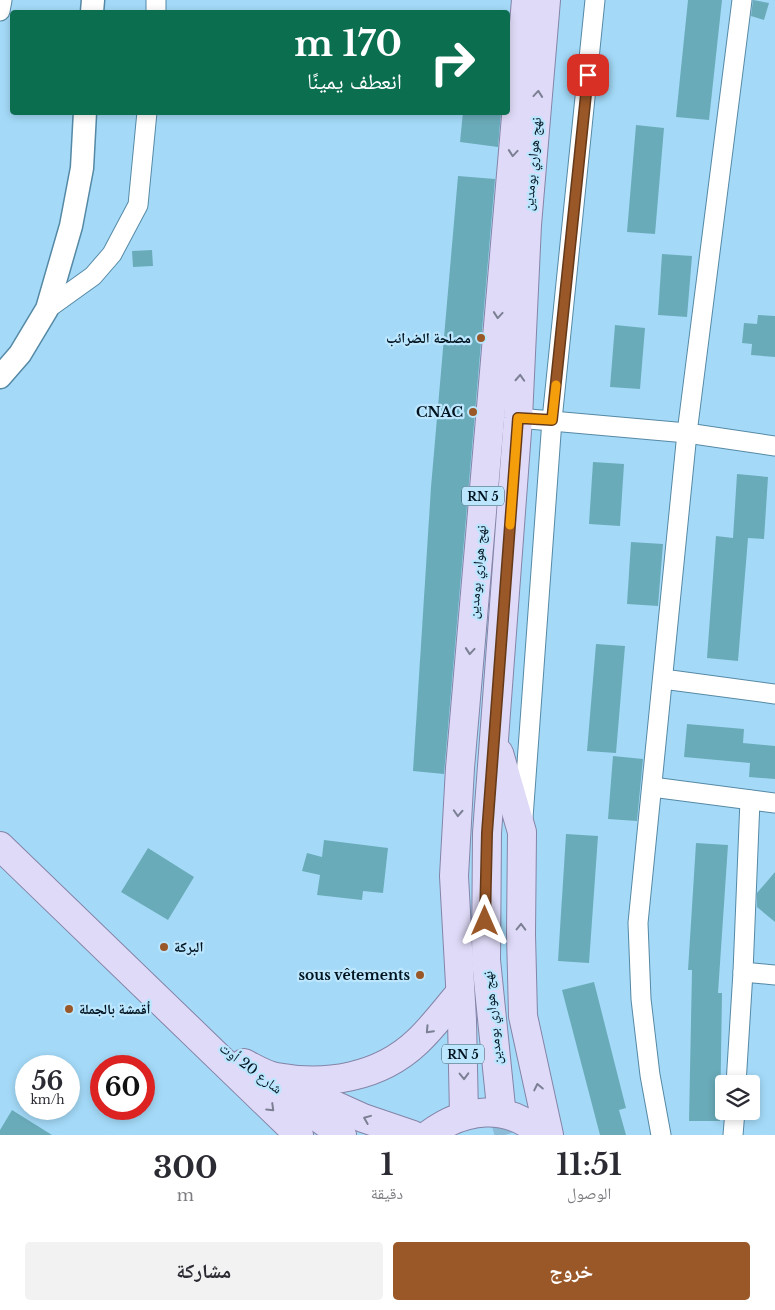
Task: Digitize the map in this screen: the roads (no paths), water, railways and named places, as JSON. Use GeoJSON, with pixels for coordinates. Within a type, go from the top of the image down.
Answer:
{"type":"FeatureCollection","features":[{"type":"Feature","properties":{"kind":"main road","name":"نهج هواري بومدين"},"geometry":{"type":"LineString","coordinates":[[464,1114],[462,1020],[454,876],[460,768],[526,0]]}},
{"type":"Feature","properties":{"kind":"main road","name":"نهج هواري بومدين"},"geometry":{"type":"LineString","coordinates":[[501,1107],[486,960],[487,833],[518,418],[527,226],[546,0]]}},
{"type":"Feature","properties":{"kind":"main road"},"geometry":{"type":"LineString","coordinates":[[494,734],[522,832],[521,934],[523,1016],[549,1135]]}},
{"type":"Feature","properties":{"kind":"main road","name":"شارع 20 أوت"},"geometry":{"type":"LineString","coordinates":[[0,846],[299,1135]]}},
{"type":"Feature","properties":{"kind":"main road"},"geometry":{"type":"LineString","coordinates":[[274,1076],[329,1080],[349,1078],[377,1068],[402,1054],[416,1043],[460,993]]}},
{"type":"Feature","properties":{"kind":"main road","name":"شارع 20 أوت"},"geometry":{"type":"LineString","coordinates":[[161,1000],[244,1064],[342,1135]]}},
{"type":"Feature","properties":{"kind":"main road"},"geometry":{"type":"LineString","coordinates":[[244,1064],[274,1076],[330,1104],[392,1129],[413,1135]]}},
{"type":"Feature","properties":{"kind":"main road"},"geometry":{"type":"LineString","coordinates":[[428,1135],[443,1123],[464,1114],[488,1112],[511,1116],[533,1127],[542,1135]]}},
{"type":"Feature","properties":{"kind":"street"},"geometry":{"type":"LineString","coordinates":[[0,11],[2,0]]}},
{"type":"Feature","properties":{"kind":"street"},"geometry":{"type":"LineString","coordinates":[[522,832],[552,420],[595,0]]}},
{"type":"Feature","properties":{"kind":"street"},"geometry":{"type":"LineString","coordinates":[[661,1135],[650,1075],[643,1018],[638,923],[687,433],[742,0]]}},
{"type":"Feature","properties":{"kind":"street"},"geometry":{"type":"LineString","coordinates":[[0,377],[20,354],[47,309],[71,226],[82,168],[86,115]]}},
{"type":"Feature","properties":{"kind":"street"},"geometry":{"type":"LineString","coordinates":[[47,309],[77,289],[100,269],[112,254],[138,205],[147,115]]}},
{"type":"Feature","properties":{"kind":"street"},"geometry":{"type":"LineString","coordinates":[[518,418],[687,433],[775,446]]}},
{"type":"Feature","properties":{"kind":"street"},"geometry":{"type":"LineString","coordinates":[[663,679],[775,694]]}},
{"type":"Feature","properties":{"kind":"street"},"geometry":{"type":"LineString","coordinates":[[652,786],[775,803]]}},
{"type":"Feature","properties":{"kind":"street"},"geometry":{"type":"LineString","coordinates":[[737,1075],[750,800]]}},
{"type":"Feature","properties":{"kind":"street"},"geometry":{"type":"LineString","coordinates":[[743,972],[775,975]]}},
{"type":"Feature","properties":{"kind":"street"},"geometry":{"type":"LineString","coordinates":[[733,1135],[734,1120]]}},
{"type":"Feature","properties":{"kind":"tunnel"},"geometry":{"type":"LineString","coordinates":[[501,1107],[509,1135]]}},
{"type":"Feature","properties":{"kind":"place","name":"مصلحة الضرائب"},"geometry":{"type":"Point","coordinates":[481,338]}},
{"type":"Feature","properties":{"kind":"place","name":"CNAC"},"geometry":{"type":"Point","coordinates":[473,412]}},
{"type":"Feature","properties":{"kind":"place","name":"البركة"},"geometry":{"type":"Point","coordinates":[164,947]}},
{"type":"Feature","properties":{"kind":"place","name":"sous vêtements"},"geometry":{"type":"Point","coordinates":[420,975]}},
{"type":"Feature","properties":{"kind":"place","name":"أقمشة بالجملة"},"geometry":{"type":"Point","coordinates":[69,1009]}}]}
